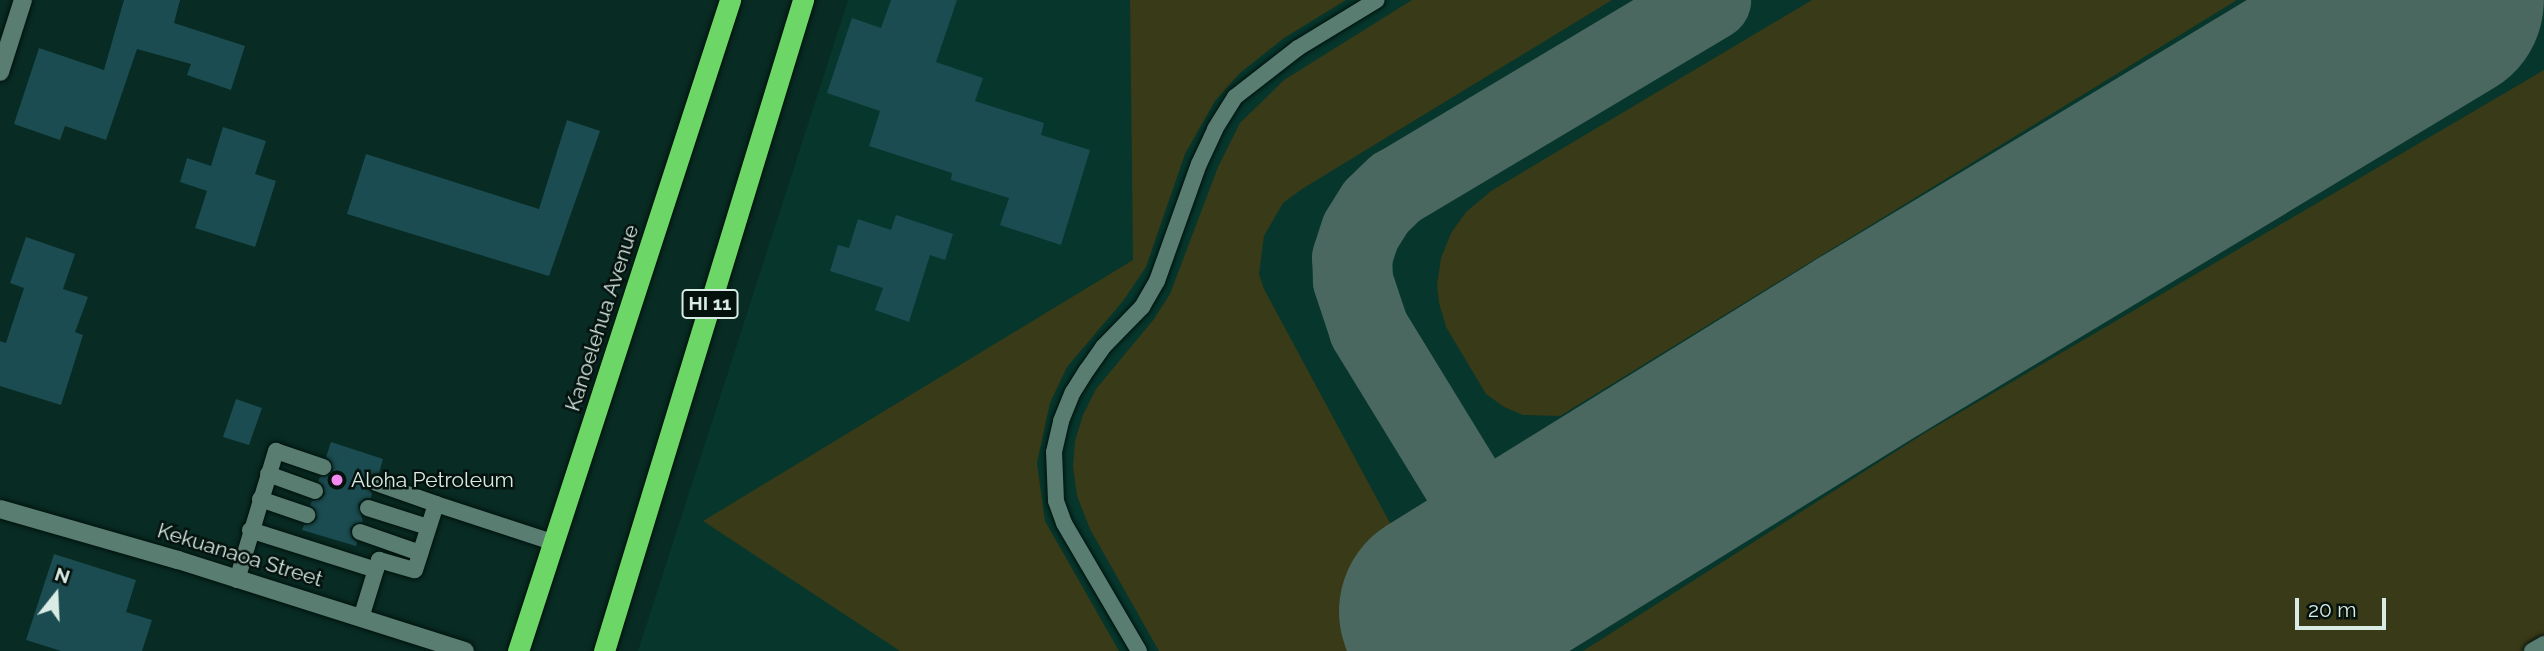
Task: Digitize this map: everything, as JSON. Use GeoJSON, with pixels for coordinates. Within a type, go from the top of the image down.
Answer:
{"type":"FeatureCollection","features":[{"type":"Feature","properties":{"kind":"highway","name":"Kanoelehua Avenue"},"geometry":{"type":"LineString","coordinates":[[518,651],[730,0]]}},
{"type":"Feature","properties":{"kind":"highway","name":"HI 11"},"geometry":{"type":"LineString","coordinates":[[604,651],[803,0]]}},
{"type":"Feature","properties":{"kind":"street"},"geometry":{"type":"LineString","coordinates":[[0,72],[23,0]]}},
{"type":"Feature","properties":{"kind":"street","name":"Kekuanaoa Street"},"geometry":{"type":"LineString","coordinates":[[0,509],[178,559],[465,651]]}},
{"type":"Feature","properties":{"kind":"lane"},"geometry":{"type":"LineString","coordinates":[[1139,651],[1064,523],[1056,501],[1055,452],[1061,421],[1073,392],[1087,370],[1103,347],[1142,307],[1157,281],[1199,164],[1214,129],[1235,97],[1298,48],[1377,0]]}},
{"type":"Feature","properties":{"kind":"lane"},"geometry":{"type":"LineString","coordinates":[[237,580],[276,451],[323,467]]}},
{"type":"Feature","properties":{"kind":"lane"},"geometry":{"type":"LineString","coordinates":[[268,474],[315,491]]}},
{"type":"Feature","properties":{"kind":"lane"},"geometry":{"type":"LineString","coordinates":[[376,484],[555,544]]}},
{"type":"Feature","properties":{"kind":"lane"},"geometry":{"type":"LineString","coordinates":[[260,499],[307,515]]}},
{"type":"Feature","properties":{"kind":"lane"},"geometry":{"type":"LineString","coordinates":[[361,618],[379,560],[415,570],[436,504]]}},
{"type":"Feature","properties":{"kind":"lane"},"geometry":{"type":"LineString","coordinates":[[368,508],[428,527]]}},
{"type":"Feature","properties":{"kind":"lane"},"geometry":{"type":"LineString","coordinates":[[250,530],[376,570]]}},
{"type":"Feature","properties":{"kind":"lane"},"geometry":{"type":"LineString","coordinates":[[360,532],[420,553]]}},
{"type":"Feature","properties":{"kind":"lane"},"geometry":{"type":"LineString","coordinates":[[2532,651],[2544,644]]}},
{"type":"Feature","properties":{"kind":"shaded area"},"geometry":{"type":"Polygon","coordinates":[[[848,0],[2544,0],[2544,651],[638,651],[848,0]]]}},
{"type":"Feature","properties":{"kind":"shaded area"},"geometry":{"type":"Polygon","coordinates":[[[1130,0],[1346,0],[1284,38],[1240,73],[1215,101],[1185,154],[1146,267],[1123,301],[1067,367],[1050,403],[1037,463],[1045,521],[1119,651],[900,651],[703,521],[1133,260],[1130,0]]]}},
{"type":"Feature","properties":{"kind":"shaded area"},"geometry":{"type":"Polygon","coordinates":[[[1412,0],[1612,0],[1302,189],[1283,203],[1264,236],[1259,274],[1264,289],[1459,651],[1159,651],[1090,529],[1077,496],[1073,467],[1075,441],[1083,415],[1096,389],[1154,319],[1170,294],[1218,167],[1240,123],[1284,80],[1412,0]]]}},
{"type":"Feature","properties":{"kind":"shaded area"},"geometry":{"type":"Polygon","coordinates":[[[1812,0],[2237,0],[1560,416],[1523,415],[1504,407],[1486,394],[1446,327],[1437,285],[1441,258],[1451,233],[1466,212],[1491,191],[1812,0]]]}},
{"type":"Feature","properties":{"kind":"shaded area"},"geometry":{"type":"Polygon","coordinates":[[[2544,70],[2544,651],[1583,651],[1923,434],[2544,70]]]}},
{"type":"Feature","properties":{"kind":"building"},"geometry":{"type":"Polygon","coordinates":[[[124,0],[180,0],[174,23],[245,46],[231,90],[187,75],[191,64],[137,49],[106,140],[65,126],[60,140],[14,124],[39,48],[104,70],[124,0]]]}},
{"type":"Feature","properties":{"kind":"building"},"geometry":{"type":"Polygon","coordinates":[[[891,0],[957,0],[936,62],[983,78],[975,101],[1044,123],[1041,135],[1090,150],[1061,245],[1000,225],[1009,198],[951,180],[952,173],[869,146],[880,111],[827,93],[852,18],[881,28],[891,0]]]}},
{"type":"Feature","properties":{"kind":"building"},"geometry":{"type":"Polygon","coordinates":[[[567,120],[600,131],[549,276],[347,214],[366,154],[539,209],[567,120]]]}},
{"type":"Feature","properties":{"kind":"building"},"geometry":{"type":"Polygon","coordinates":[[[223,127],[266,141],[255,174],[276,181],[255,247],[195,228],[207,191],[180,182],[187,158],[211,166],[223,127]]]}},
{"type":"Feature","properties":{"kind":"building"},"geometry":{"type":"Polygon","coordinates":[[[896,215],[953,234],[945,260],[930,255],[909,322],[875,310],[883,288],[830,271],[838,245],[849,248],[858,219],[891,230],[896,215]]]}},
{"type":"Feature","properties":{"kind":"building"},"geometry":{"type":"Polygon","coordinates":[[[26,237],[75,254],[63,289],[88,297],[75,332],[83,335],[61,405],[0,386],[0,341],[6,343],[24,288],[10,283],[26,237]]]}},
{"type":"Feature","properties":{"kind":"building"},"geometry":{"type":"Polygon","coordinates":[[[236,399],[262,408],[249,445],[223,437],[236,399]]]}},
{"type":"Feature","properties":{"kind":"building"},"geometry":{"type":"Polygon","coordinates":[[[331,442],[383,459],[379,473],[370,475],[366,480],[372,493],[371,498],[365,498],[358,504],[363,522],[354,524],[350,529],[352,538],[357,542],[356,546],[302,530],[304,525],[313,523],[317,518],[315,509],[310,505],[325,494],[323,485],[318,481],[320,477],[329,475],[333,470],[331,461],[326,457],[331,442]]]}},
{"type":"Feature","properties":{"kind":"building"},"geometry":{"type":"Polygon","coordinates":[[[54,554],[136,580],[126,612],[152,620],[142,651],[61,651],[26,640],[54,554]]]}},
{"type":"Feature","properties":{"kind":"taxiway"},"geometry":{"type":"LineString","coordinates":[[1514,566],[1369,329],[1353,281],[1352,258],[1361,231],[1376,207],[1396,188],[1711,0]]}},
{"type":"Feature","properties":{"kind":"runway"},"geometry":{"type":"LineString","coordinates":[[1440,611],[1868,346],[2442,0]]}},
{"type":"Feature","properties":{"kind":"place","name":"Aloha Petroleum"},"geometry":{"type":"Point","coordinates":[337,480]}}]}
